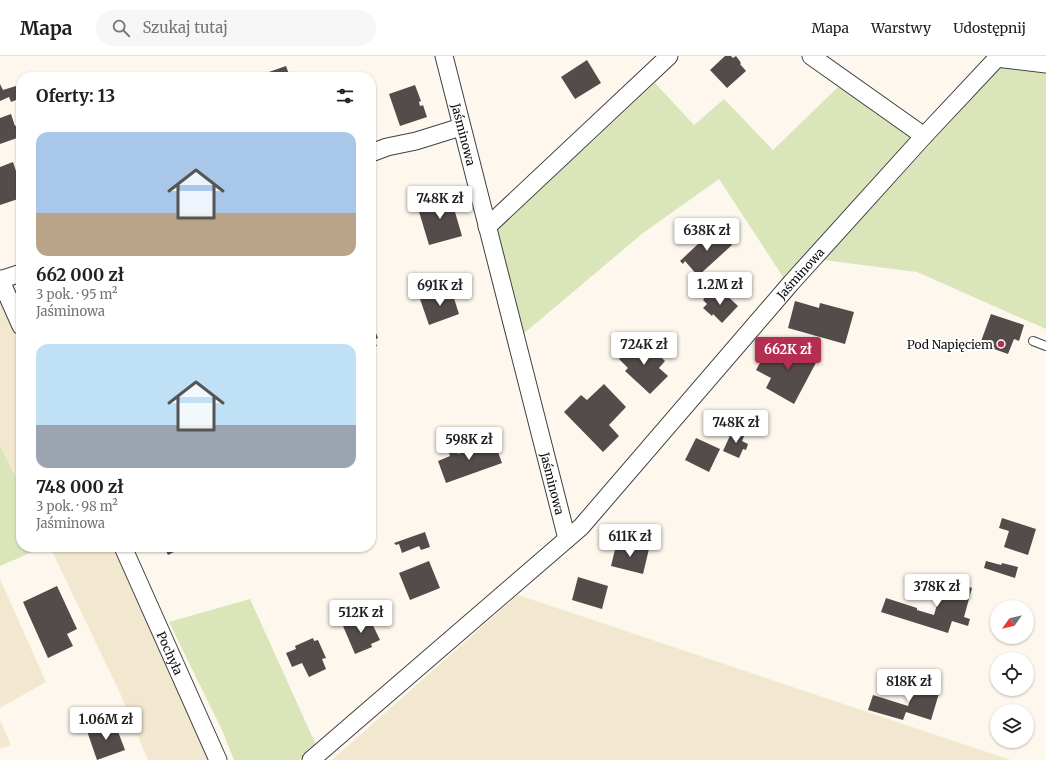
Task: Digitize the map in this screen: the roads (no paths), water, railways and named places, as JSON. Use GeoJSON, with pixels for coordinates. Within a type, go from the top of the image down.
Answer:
{"type":"FeatureCollection","features":[{"type":"Feature","properties":{"kind":"street","name":"Jaśminowa"},"geometry":{"type":"LineString","coordinates":[[444,56],[567,539]]}},
{"type":"Feature","properties":{"kind":"street"},"geometry":{"type":"LineString","coordinates":[[487,227],[670,56]]}},
{"type":"Feature","properties":{"kind":"street"},"geometry":{"type":"LineString","coordinates":[[811,56],[924,136]]}},
{"type":"Feature","properties":{"kind":"street","name":"Jaśminowa"},"geometry":{"type":"LineString","coordinates":[[311,760],[581,527],[791,283],[997,57],[1046,64]]}},
{"type":"Feature","properties":{"kind":"street"},"geometry":{"type":"LineString","coordinates":[[376,151],[461,127]]}},
{"type":"Feature","properties":{"kind":"street"},"geometry":{"type":"LineString","coordinates":[[16,275],[0,280],[16,315]]}},
{"type":"Feature","properties":{"kind":"street","name":"Pochyła"},"geometry":{"type":"LineString","coordinates":[[125,552],[218,760]]}},
{"type":"Feature","properties":{"kind":"lane"},"geometry":{"type":"LineString","coordinates":[[1033,341],[1046,346]]}},
{"type":"Feature","properties":{"kind":"place","name":"Pod Napięciem"},"geometry":{"type":"Point","coordinates":[1001,344]}}]}
